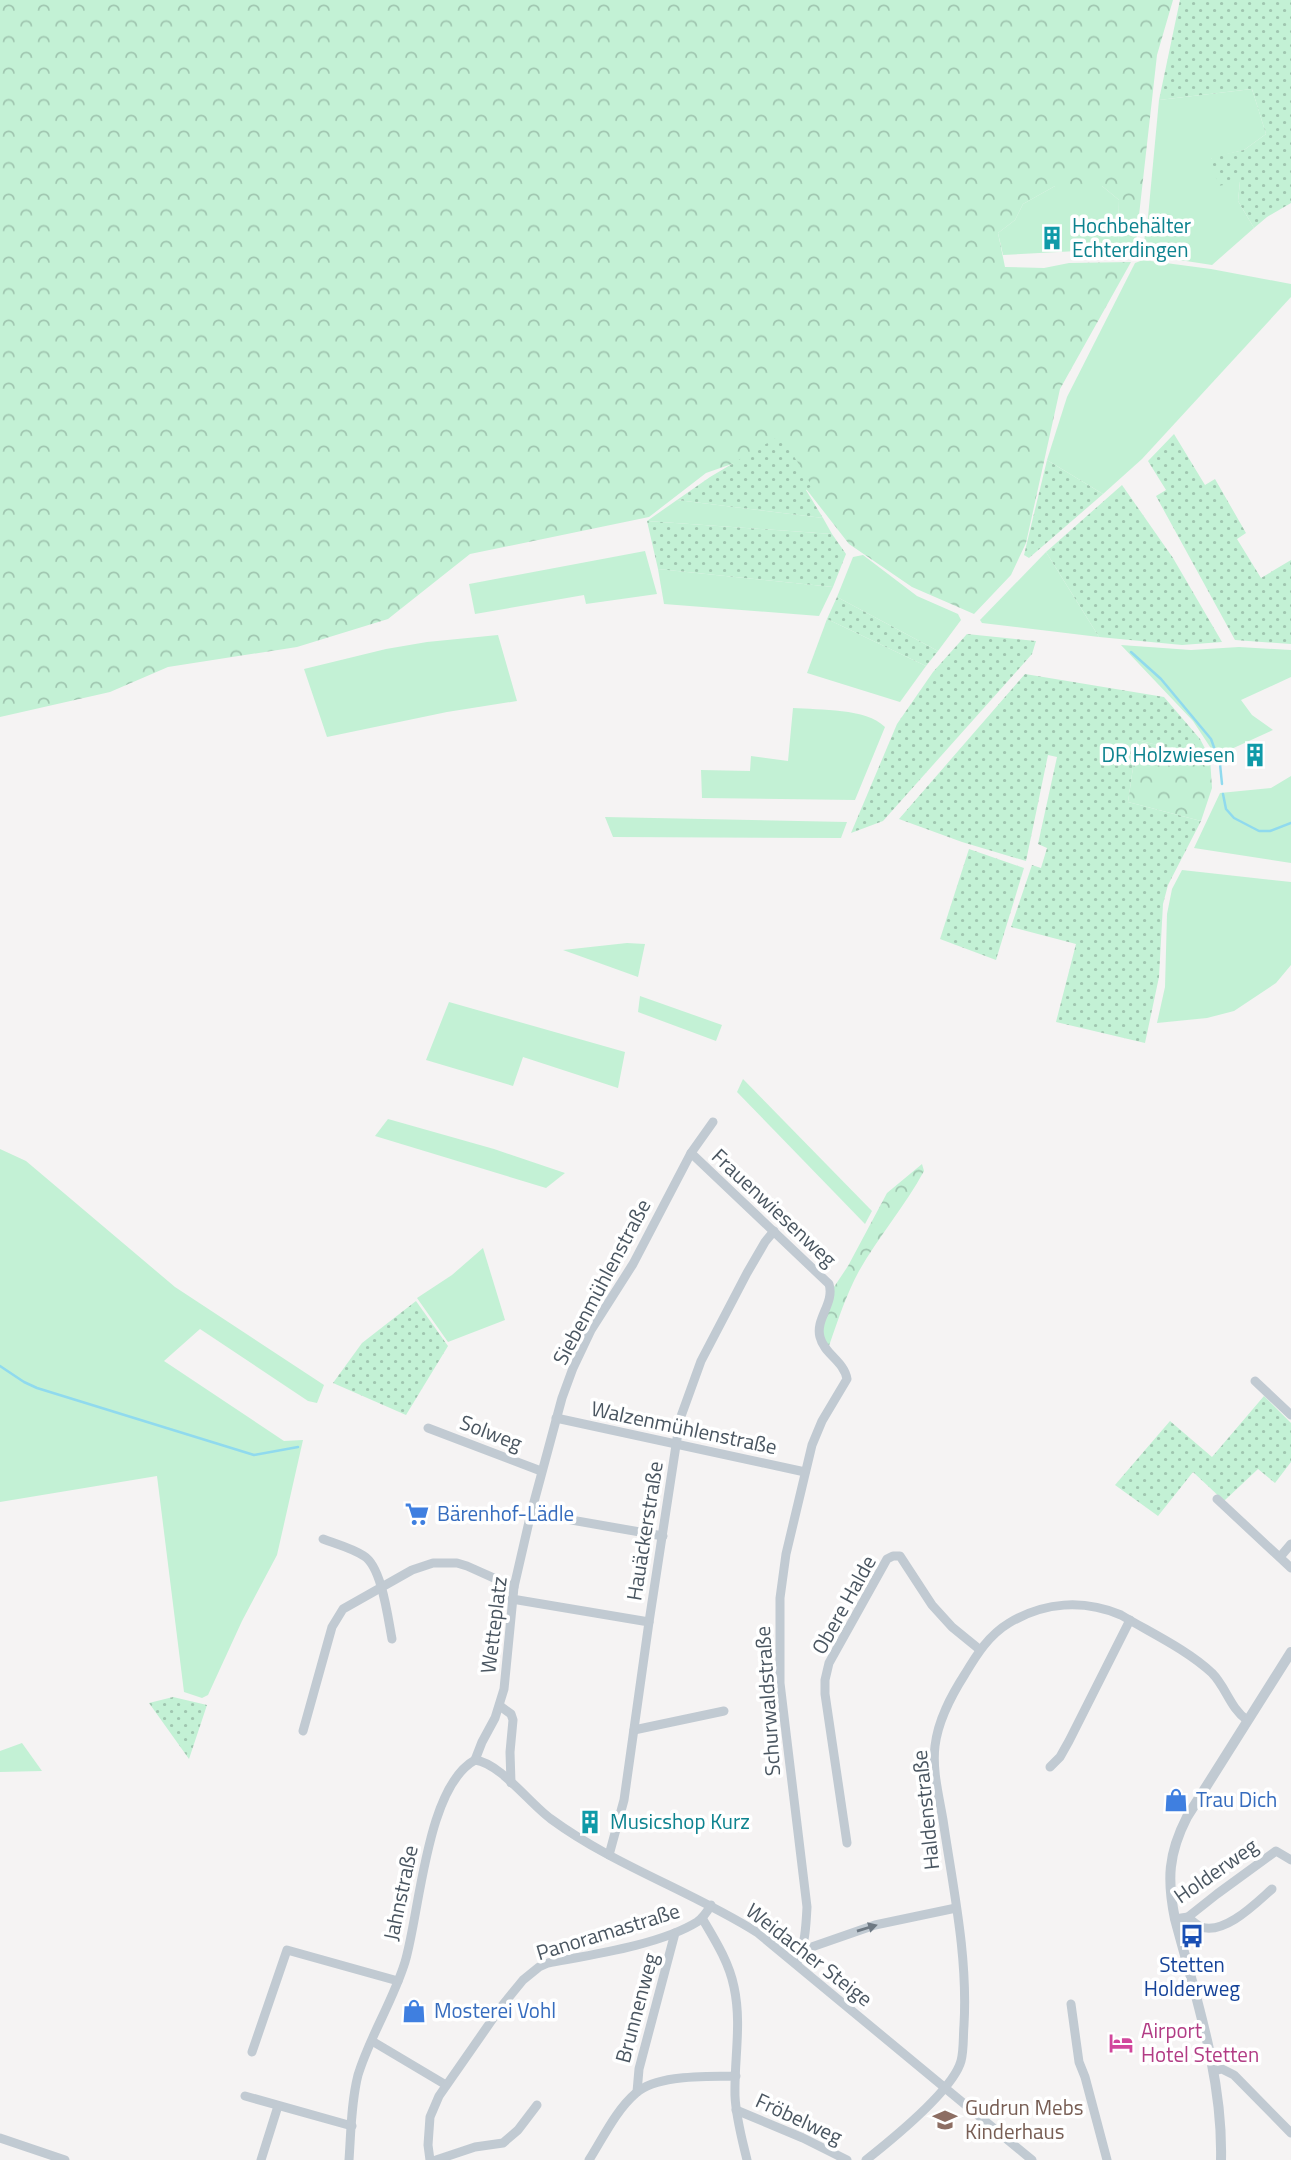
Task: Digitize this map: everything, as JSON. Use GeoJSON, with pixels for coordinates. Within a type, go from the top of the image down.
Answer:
{"type":"FeatureCollection","features":[{"type":"Feature","properties":{"kind":"street","name":"Siebenmühlenstraße"},"geometry":{"type":"LineString","coordinates":[[523,1548],[541,1471],[573,1368],[591,1330],[633,1264],[691,1153],[713,1122]]}},
{"type":"Feature","properties":{"kind":"street","name":"Frauenwiesenweg"},"geometry":{"type":"LineString","coordinates":[[691,1153],[830,1284],[831,1288]]}},
{"type":"Feature","properties":{"kind":"street","name":"Hauäckerstraße"},"geometry":{"type":"LineString","coordinates":[[609,1855],[621,1816],[684,1404],[701,1361],[747,1273],[774,1231]]}},
{"type":"Feature","properties":{"kind":"street","name":"Schurwaldstraße"},"geometry":{"type":"LineString","coordinates":[[797,1964],[803,1950],[807,1907],[782,1702],[780,1598],[784,1566],[816,1434],[847,1379],[844,1368],[822,1343],[819,1335],[831,1288]]}},
{"type":"Feature","properties":{"kind":"street"},"geometry":{"type":"LineString","coordinates":[[1255,1381],[1291,1415]]}},
{"type":"Feature","properties":{"kind":"street","name":"Walzenmühlenstraße"},"geometry":{"type":"LineString","coordinates":[[556,1418],[805,1472]]}},
{"type":"Feature","properties":{"kind":"street","name":"Solweg"},"geometry":{"type":"LineString","coordinates":[[428,1428],[541,1471]]}},
{"type":"Feature","properties":{"kind":"street"},"geometry":{"type":"LineString","coordinates":[[1217,1499],[1291,1568]]}},
{"type":"Feature","properties":{"kind":"street"},"geometry":{"type":"LineString","coordinates":[[531,1513],[663,1536]]}},
{"type":"Feature","properties":{"kind":"street"},"geometry":{"type":"LineString","coordinates":[[323,1539],[363,1555],[371,1561],[381,1587],[392,1639]]}},
{"type":"Feature","properties":{"kind":"street"},"geometry":{"type":"LineString","coordinates":[[1280,1558],[1291,1544]]}},
{"type":"Feature","properties":{"kind":"street","name":"Wetteplatz"},"geometry":{"type":"LineString","coordinates":[[475,1760],[500,1706],[506,1673],[512,1599],[523,1548]]}},
{"type":"Feature","properties":{"kind":"street","name":"Obere Halde"},"geometry":{"type":"LineString","coordinates":[[847,1843],[825,1680],[830,1663],[887,1559],[900,1556],[932,1605],[952,1627],[979,1649]]}},
{"type":"Feature","properties":{"kind":"street"},"geometry":{"type":"LineString","coordinates":[[303,1731],[322,1659],[337,1617],[343,1609],[411,1570],[433,1563],[457,1563],[514,1587]]}},
{"type":"Feature","properties":{"kind":"street"},"geometry":{"type":"LineString","coordinates":[[512,1599],[649,1622]]}},
{"type":"Feature","properties":{"kind":"street","name":"Haldenstraße"},"geometry":{"type":"LineString","coordinates":[[866,2160],[907,2125],[945,2087],[961,2062],[965,1997],[962,1945],[935,1770],[935,1744],[940,1722],[979,1649],[996,1632],[1015,1619],[1038,1609],[1062,1604],[1106,1608],[1202,1664],[1215,1676],[1236,1711],[1247,1720]]}},
{"type":"Feature","properties":{"kind":"street"},"geometry":{"type":"LineString","coordinates":[[1050,1767],[1060,1757],[1069,1741],[1130,1620]]}},
{"type":"Feature","properties":{"kind":"street"},"geometry":{"type":"LineString","coordinates":[[1221,2160],[1220,2109],[1214,2071],[1175,1919],[1169,1879],[1178,1838],[1187,1817],[1291,1652]]}},
{"type":"Feature","properties":{"kind":"street","name":"Wetteplatz"},"geometry":{"type":"LineString","coordinates":[[500,1706],[511,1714],[513,1720],[511,1783]]}},
{"type":"Feature","properties":{"kind":"street"},"geometry":{"type":"LineString","coordinates":[[634,1730],[724,1711]]}},
{"type":"Feature","properties":{"kind":"street"},"geometry":{"type":"LineString","coordinates":[[475,1760],[490,1765],[511,1783]]}},
{"type":"Feature","properties":{"kind":"street","name":"Jahnstraße"},"geometry":{"type":"LineString","coordinates":[[349,2160],[353,2103],[358,2078],[398,1981],[409,1944],[418,1891],[432,1835],[451,1786],[475,1760]]}},
{"type":"Feature","properties":{"kind":"street","name":"Weidacher Steige"},"geometry":{"type":"LineString","coordinates":[[511,1783],[549,1818],[609,1855],[710,1905],[758,1933],[1032,2160]]}},
{"type":"Feature","properties":{"kind":"street","name":"Holderweg"},"geometry":{"type":"LineString","coordinates":[[1175,1919],[1188,1917],[1276,1852],[1291,1860]]}},
{"type":"Feature","properties":{"kind":"street"},"geometry":{"type":"LineString","coordinates":[[1188,1917],[1201,1927],[1220,1926],[1229,1923],[1272,1889]]}},
{"type":"Feature","properties":{"kind":"street"},"geometry":{"type":"LineString","coordinates":[[710,1905],[702,1918],[722,1952],[733,1984],[738,2020],[737,2110],[747,2160]]}},
{"type":"Feature","properties":{"kind":"street"},"geometry":{"type":"LineString","coordinates":[[803,1950],[875,1925],[956,1908]]}},
{"type":"Feature","properties":{"kind":"street","name":"Panoramastraße"},"geometry":{"type":"LineString","coordinates":[[430,2160],[430,2117],[446,2085],[523,1980],[539,1967],[675,1933],[702,1918]]}},
{"type":"Feature","properties":{"kind":"street","name":"Brunnenweg"},"geometry":{"type":"LineString","coordinates":[[637,2092],[639,2069],[675,1933]]}},
{"type":"Feature","properties":{"kind":"street"},"geometry":{"type":"LineString","coordinates":[[251,2052],[286,1950],[398,1981]]}},
{"type":"Feature","properties":{"kind":"street"},"geometry":{"type":"LineString","coordinates":[[1071,2004],[1079,2062],[1107,2160]]}},
{"type":"Feature","properties":{"kind":"street"},"geometry":{"type":"LineString","coordinates":[[372,2041],[446,2085]]}},
{"type":"Feature","properties":{"kind":"street"},"geometry":{"type":"LineString","coordinates":[[1214,2071],[1222,2069],[1234,2075],[1291,2133]]}},
{"type":"Feature","properties":{"kind":"street","name":"Brunnenweg"},"geometry":{"type":"LineString","coordinates":[[589,2160],[624,2106],[648,2085],[667,2080],[736,2076]]}},
{"type":"Feature","properties":{"kind":"street"},"geometry":{"type":"LineString","coordinates":[[245,2096],[352,2126]]}},
{"type":"Feature","properties":{"kind":"street"},"geometry":{"type":"LineString","coordinates":[[436,2160],[475,2147],[503,2143],[519,2130],[537,2105]]}},
{"type":"Feature","properties":{"kind":"street"},"geometry":{"type":"LineString","coordinates":[[261,2160],[278,2106]]}},
{"type":"Feature","properties":{"kind":"street","name":"Fröbelweg"},"geometry":{"type":"LineString","coordinates":[[737,2110],[847,2160]]}},
{"type":"Feature","properties":{"kind":"street"},"geometry":{"type":"LineString","coordinates":[[0,2138],[65,2160]]}},
{"type":"Feature","properties":{"kind":"green space"},"geometry":{"type":"Polygon","coordinates":[[[0,0],[1173,0],[1157,55],[1136,242],[1118,245],[1119,200],[1102,186],[1055,186],[1023,204],[1015,220],[998,233],[1005,267],[1044,268],[1069,263],[1131,262],[1060,389],[1026,543],[1011,575],[974,614],[912,587],[849,544],[775,449],[706,473],[649,517],[470,554],[388,619],[297,647],[168,667],[110,692],[0,717],[0,0]]]}},
{"type":"Feature","properties":{"kind":"green space"},"geometry":{"type":"Polygon","coordinates":[[[1180,0],[1291,0],[1291,203],[1254,228],[1238,201],[1240,182],[1218,186],[1211,157],[1244,150],[1266,134],[1252,89],[1159,100],[1180,0]]]}},
{"type":"Feature","properties":{"kind":"green space"},"geometry":{"type":"Polygon","coordinates":[[[1252,89],[1266,134],[1244,150],[1211,158],[1240,181],[1238,201],[1254,228],[1212,265],[1147,255],[1143,247],[1159,100],[1252,89]]]}},
{"type":"Feature","properties":{"kind":"green space"},"geometry":{"type":"Polygon","coordinates":[[[1055,186],[1102,186],[1119,200],[1118,245],[1115,249],[1003,255],[998,233],[1015,220],[1023,204],[1055,186]]]}},
{"type":"Feature","properties":{"kind":"green space"},"geometry":{"type":"Polygon","coordinates":[[[1143,260],[1291,284],[1291,297],[1142,459],[1103,494],[1047,460],[1067,397],[1135,263],[1143,260]]]}},
{"type":"Feature","properties":{"kind":"green space"},"geometry":{"type":"Polygon","coordinates":[[[1174,434],[1205,485],[1215,479],[1246,533],[1237,539],[1261,578],[1291,560],[1291,644],[1235,640],[1156,496],[1166,490],[1148,461],[1174,434]]]}},
{"type":"Feature","properties":{"kind":"green space"},"geometry":{"type":"Polygon","coordinates":[[[781,435],[812,486],[806,490],[823,518],[677,500],[710,477],[781,435]]]}},
{"type":"Feature","properties":{"kind":"green space"},"geometry":{"type":"Polygon","coordinates":[[[1047,460],[1103,494],[1029,558],[1024,555],[1047,460]]]}},
{"type":"Feature","properties":{"kind":"green space"},"geometry":{"type":"Polygon","coordinates":[[[1122,485],[1173,558],[1222,642],[1182,645],[1099,637],[1046,552],[1122,485]]]}},
{"type":"Feature","properties":{"kind":"green space"},"geometry":{"type":"Polygon","coordinates":[[[677,500],[823,518],[832,534],[647,521],[677,500]]]}},
{"type":"Feature","properties":{"kind":"green space"},"geometry":{"type":"Polygon","coordinates":[[[647,521],[832,534],[846,554],[833,587],[658,569],[647,521]]]}},
{"type":"Feature","properties":{"kind":"green space"},"geometry":{"type":"Polygon","coordinates":[[[645,551],[657,594],[586,604],[584,595],[475,614],[469,584],[645,551]]]}},
{"type":"Feature","properties":{"kind":"green space"},"geometry":{"type":"Polygon","coordinates":[[[1046,552],[1099,637],[982,623],[980,620],[1046,552]]]}},
{"type":"Feature","properties":{"kind":"green space"},"geometry":{"type":"Polygon","coordinates":[[[863,555],[917,596],[958,614],[961,620],[938,651],[837,597],[853,557],[863,555]]]}},
{"type":"Feature","properties":{"kind":"green space"},"geometry":{"type":"Polygon","coordinates":[[[658,569],[833,587],[819,616],[664,604],[658,569]]]}},
{"type":"Feature","properties":{"kind":"green space"},"geometry":{"type":"Polygon","coordinates":[[[837,597],[938,651],[926,666],[827,619],[837,597]]]}},
{"type":"Feature","properties":{"kind":"green space"},"geometry":{"type":"Polygon","coordinates":[[[827,619],[926,666],[900,702],[807,673],[827,619]]]}},
{"type":"Feature","properties":{"kind":"green space"},"geometry":{"type":"Polygon","coordinates":[[[967,634],[1036,641],[1032,654],[883,821],[851,833],[897,724],[933,672],[967,634]]]}},
{"type":"Feature","properties":{"kind":"green space"},"geometry":{"type":"Polygon","coordinates":[[[498,635],[517,701],[447,712],[327,737],[304,669],[386,649],[498,635]]]}},
{"type":"Feature","properties":{"kind":"green space"},"geometry":{"type":"Polygon","coordinates":[[[1121,645],[1191,650],[1239,647],[1291,650],[1291,677],[1241,700],[1252,715],[1273,730],[1216,756],[1193,721],[1121,645]]]}},
{"type":"Feature","properties":{"kind":"green space"},"geometry":{"type":"Polygon","coordinates":[[[1025,674],[1164,697],[1200,739],[1210,758],[1137,740],[1128,802],[1201,821],[1168,885],[1163,904],[1159,977],[1145,1043],[1056,1022],[1076,944],[1011,927],[1032,865],[1041,868],[1047,848],[1038,844],[1057,757],[1048,755],[1026,861],[899,819],[1025,674]]]}},
{"type":"Feature","properties":{"kind":"green space"},"geometry":{"type":"Polygon","coordinates":[[[793,708],[855,713],[885,727],[855,800],[702,798],[701,770],[750,771],[751,756],[788,761],[793,708]]]}},
{"type":"Feature","properties":{"kind":"green space"},"geometry":{"type":"Polygon","coordinates":[[[1137,740],[1210,758],[1212,788],[1201,821],[1128,802],[1137,740]]]}},
{"type":"Feature","properties":{"kind":"green space"},"geometry":{"type":"Polygon","coordinates":[[[1291,776],[1291,863],[1194,848],[1220,793],[1271,788],[1291,776]]]}},
{"type":"Feature","properties":{"kind":"green space"},"geometry":{"type":"Polygon","coordinates":[[[605,817],[847,822],[841,838],[613,837],[605,817]]]}},
{"type":"Feature","properties":{"kind":"green space"},"geometry":{"type":"Polygon","coordinates":[[[969,849],[1024,868],[996,960],[940,939],[969,849]]]}},
{"type":"Feature","properties":{"kind":"green space"},"geometry":{"type":"Polygon","coordinates":[[[1182,870],[1291,882],[1291,965],[1276,983],[1234,1011],[1207,1018],[1157,1023],[1165,987],[1167,914],[1172,889],[1182,870]]]}},
{"type":"Feature","properties":{"kind":"green space"},"geometry":{"type":"Polygon","coordinates":[[[627,943],[645,944],[638,977],[563,950],[627,943]]]}},
{"type":"Feature","properties":{"kind":"green space"},"geometry":{"type":"Polygon","coordinates":[[[640,996],[722,1025],[716,1041],[638,1012],[640,996]]]}},
{"type":"Feature","properties":{"kind":"green space"},"geometry":{"type":"Polygon","coordinates":[[[449,1002],[625,1052],[618,1088],[523,1057],[513,1086],[426,1060],[449,1002]]]}},
{"type":"Feature","properties":{"kind":"green space"},"geometry":{"type":"Polygon","coordinates":[[[743,1079],[872,1211],[865,1224],[737,1092],[743,1079]]]}},
{"type":"Feature","properties":{"kind":"green space"},"geometry":{"type":"Polygon","coordinates":[[[388,1119],[494,1149],[565,1173],[546,1188],[375,1136],[388,1119]]]}},
{"type":"Feature","properties":{"kind":"green space"},"geometry":{"type":"Polygon","coordinates":[[[0,1149],[26,1161],[175,1287],[324,1385],[317,1403],[308,1401],[200,1329],[164,1361],[284,1441],[303,1440],[277,1555],[242,1621],[208,1695],[202,1698],[184,1692],[157,1476],[0,1502],[0,1149]]]}},
{"type":"Feature","properties":{"kind":"green space"},"geometry":{"type":"Polygon","coordinates":[[[922,1164],[924,1171],[917,1184],[854,1280],[829,1346],[825,1342],[822,1327],[834,1287],[887,1193],[922,1164]]]}},
{"type":"Feature","properties":{"kind":"green space"},"geometry":{"type":"Polygon","coordinates":[[[483,1248],[505,1320],[448,1342],[417,1298],[452,1275],[483,1248]]]}},
{"type":"Feature","properties":{"kind":"green space"},"geometry":{"type":"Polygon","coordinates":[[[416,1301],[448,1346],[406,1415],[333,1383],[362,1343],[416,1301]]]}},
{"type":"Feature","properties":{"kind":"green space"},"geometry":{"type":"Polygon","coordinates":[[[1264,1396],[1291,1423],[1291,1462],[1275,1483],[1258,1469],[1224,1501],[1193,1472],[1158,1516],[1115,1485],[1170,1421],[1212,1457],[1264,1396]]]}},
{"type":"Feature","properties":{"kind":"green space"},"geometry":{"type":"Polygon","coordinates":[[[173,1697],[207,1705],[189,1759],[149,1703],[173,1697]]]}},
{"type":"Feature","properties":{"kind":"green space"},"geometry":{"type":"Polygon","coordinates":[[[22,1743],[42,1771],[0,1772],[0,1751],[22,1743]]]}},
{"type":"Feature","properties":{"kind":"waterway"},"geometry":{"type":"LineString","coordinates":[[1131,652],[1161,679],[1211,739],[1220,764],[1222,784]]}},
{"type":"Feature","properties":{"kind":"waterway"},"geometry":{"type":"LineString","coordinates":[[1223,794],[1226,809],[1234,818],[1259,831],[1270,831],[1291,823]]}},
{"type":"Feature","properties":{"kind":"waterway"},"geometry":{"type":"LineString","coordinates":[[0,1366],[37,1388],[254,1455],[298,1447]]}},
{"type":"Feature","properties":{"kind":"place","name":"Hochbehälter Echterdingen"},"geometry":{"type":"Point","coordinates":[1052,238]}},
{"type":"Feature","properties":{"kind":"place","name":"DR Holzwiesen"},"geometry":{"type":"Point","coordinates":[1255,755]}},
{"type":"Feature","properties":{"kind":"place","name":"Bärenhof-Lädle"},"geometry":{"type":"Point","coordinates":[417,1514]}},
{"type":"Feature","properties":{"kind":"place","name":"Trau Dich"},"geometry":{"type":"Point","coordinates":[1176,1800]}},
{"type":"Feature","properties":{"kind":"place","name":"Musicshop Kurz"},"geometry":{"type":"Point","coordinates":[590,1822]}},
{"type":"Feature","properties":{"kind":"place","name":"Stetten Holderweg"},"geometry":{"type":"Point","coordinates":[1192,1936]}},
{"type":"Feature","properties":{"kind":"place","name":"Mosterei Vohl"},"geometry":{"type":"Point","coordinates":[414,2011]}},
{"type":"Feature","properties":{"kind":"place","name":"Airport Hotel Stetten"},"geometry":{"type":"Point","coordinates":[1121,2043]}},
{"type":"Feature","properties":{"kind":"place","name":"Gudrun Mebs Kinderhaus"},"geometry":{"type":"Point","coordinates":[945,2120]}}]}
